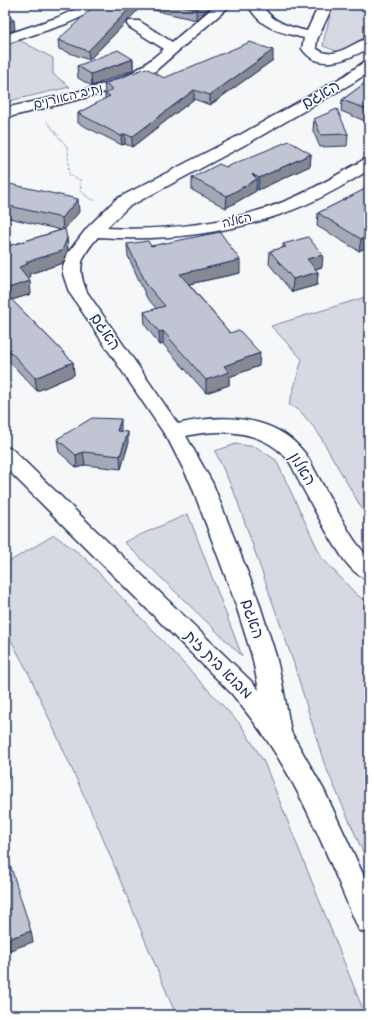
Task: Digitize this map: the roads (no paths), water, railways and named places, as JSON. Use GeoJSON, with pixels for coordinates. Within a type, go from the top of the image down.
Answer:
{"type":"FeatureCollection","features":[{"type":"Feature","properties":{"kind":"street"},"geometry":{"type":"LineString","coordinates":[[5,40],[61,21],[96,5]]}},
{"type":"Feature","properties":{"kind":"street","name":"נתיב האורנים"},"geometry":{"type":"LineString","coordinates":[[5,113],[91,92],[134,78],[150,68],[224,5]]}},
{"type":"Feature","properties":{"kind":"street"},"geometry":{"type":"LineString","coordinates":[[255,5],[257,12],[268,21],[286,29],[312,36]]}},
{"type":"Feature","properties":{"kind":"street"},"geometry":{"type":"LineString","coordinates":[[326,5],[312,36],[309,49],[319,56],[338,58],[369,42]]}},
{"type":"Feature","properties":{"kind":"street"},"geometry":{"type":"LineString","coordinates":[[134,24],[173,48]]}},
{"type":"Feature","properties":{"kind":"street","name":"האגם"},"geometry":{"type":"LineString","coordinates":[[278,733],[268,676],[246,598],[202,484],[186,452],[78,292],[72,281],[72,269],[74,256],[79,247],[122,204],[240,141],[349,79],[369,65]]}},
{"type":"Feature","properties":{"kind":"street","name":"האלה"},"geometry":{"type":"LineString","coordinates":[[93,232],[132,234],[178,231],[248,218],[270,212],[301,200],[369,163]]}},
{"type":"Feature","properties":{"kind":"street","name":"האלון"},"geometry":{"type":"LineString","coordinates":[[173,432],[205,425],[236,425],[264,432],[276,438],[287,446],[296,456],[340,536],[354,557],[369,572]]}},
{"type":"Feature","properties":{"kind":"street","name":"מבוא בית זית"},"geometry":{"type":"LineString","coordinates":[[5,454],[241,687],[278,733],[314,798],[369,920]]}}]}
